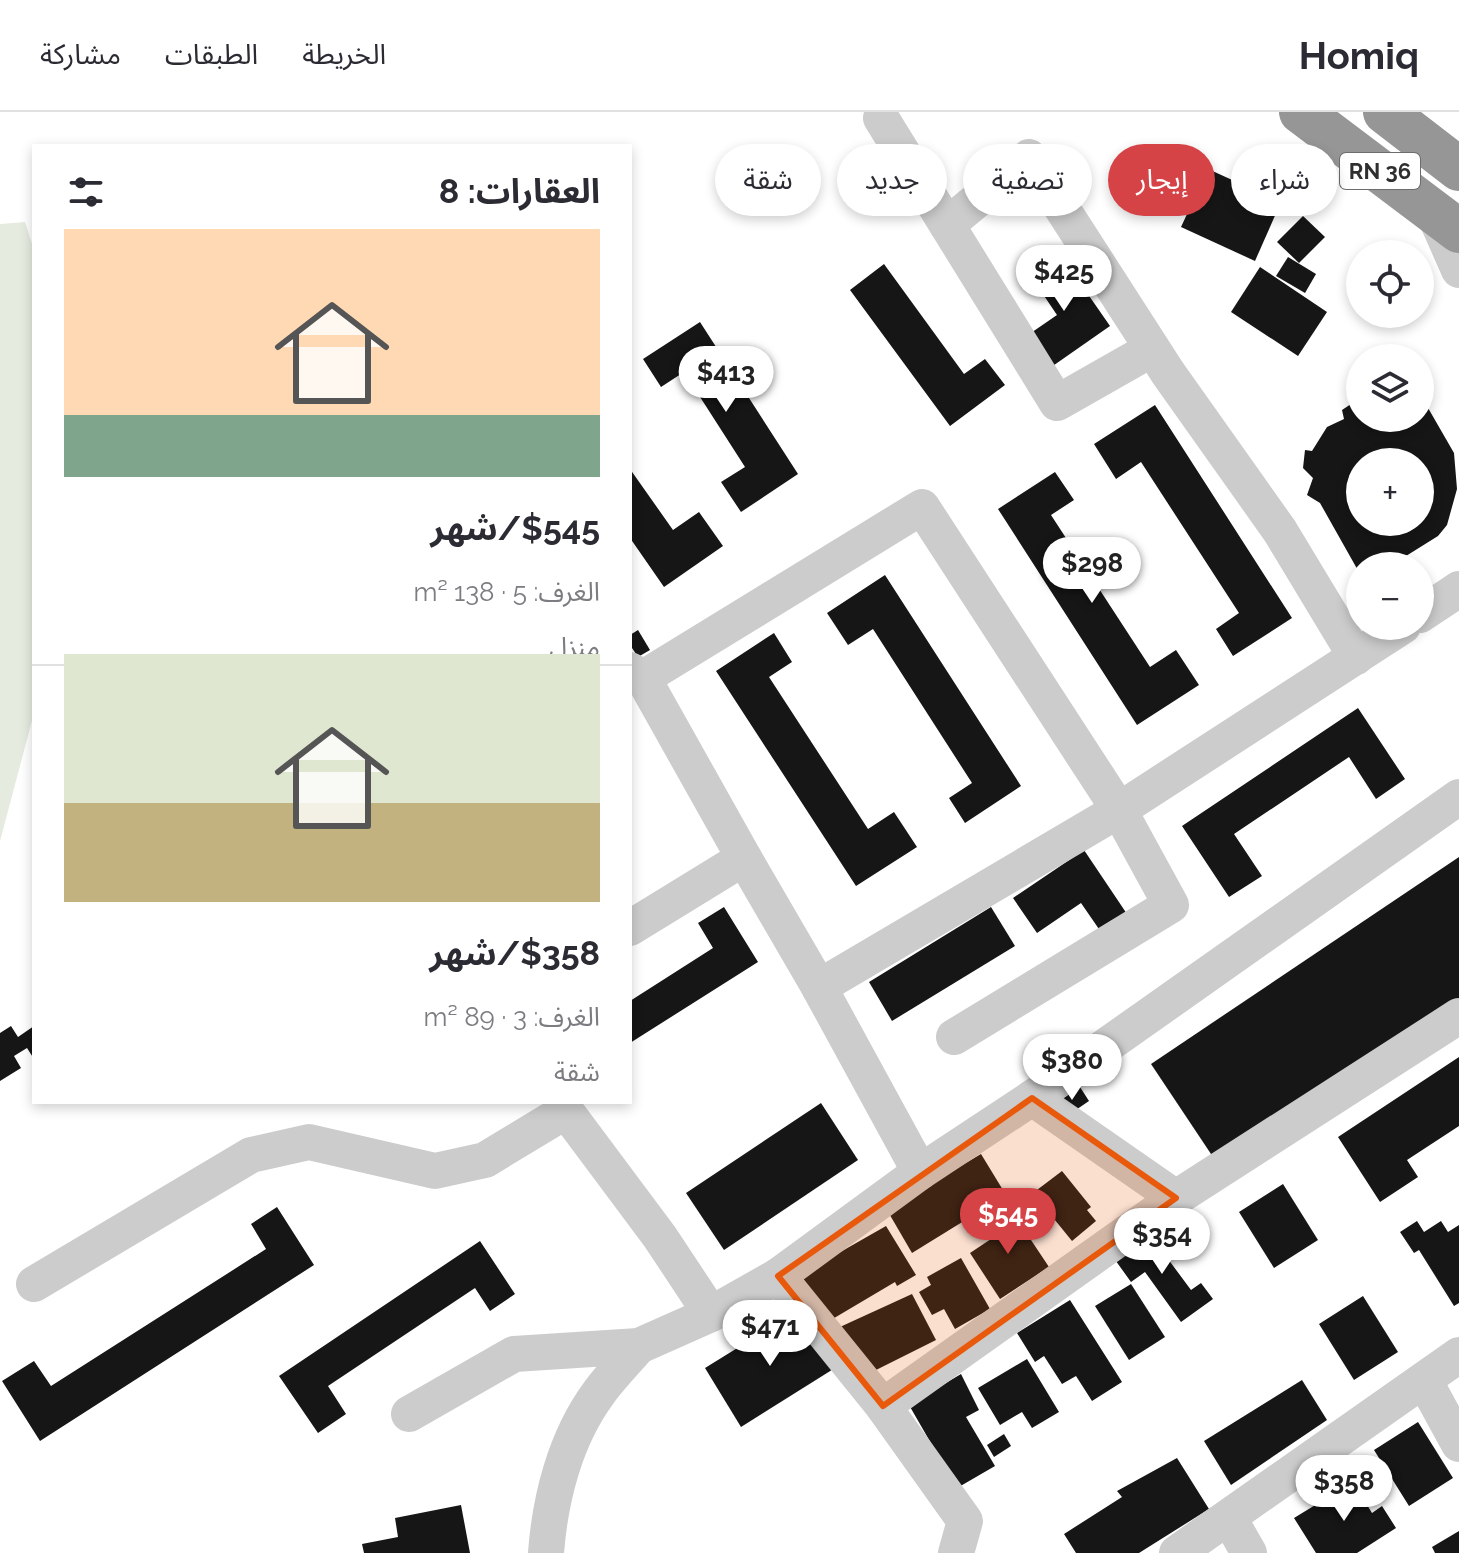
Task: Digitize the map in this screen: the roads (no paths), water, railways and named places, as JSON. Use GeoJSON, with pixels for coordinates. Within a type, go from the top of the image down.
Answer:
{"type":"FeatureCollection","features":[{"type":"Feature","properties":{"kind":"highway","name":"RN 36"},"geometry":{"type":"LineString","coordinates":[[1301,112],[1446,221]]}},
{"type":"Feature","properties":{"kind":"highway"},"geometry":{"type":"LineString","coordinates":[[1385,112],[1459,169]]}},
{"type":"Feature","properties":{"kind":"street"},"geometry":{"type":"LineString","coordinates":[[881,118],[1057,403],[1152,349]]}},
{"type":"Feature","properties":{"kind":"street"},"geometry":{"type":"LineString","coordinates":[[947,225],[1029,157],[1152,349],[1280,531],[1356,657]]}},
{"type":"Feature","properties":{"kind":"street"},"geometry":{"type":"LineString","coordinates":[[1446,221],[1459,270]]}},
{"type":"Feature","properties":{"kind":"street"},"geometry":{"type":"LineString","coordinates":[[920,1172],[819,987],[637,674],[922,507],[1119,810],[1171,905],[954,1037]]}},
{"type":"Feature","properties":{"kind":"street"},"geometry":{"type":"LineString","coordinates":[[1434,606],[1459,589]]}},
{"type":"Feature","properties":{"kind":"street"},"geometry":{"type":"LineString","coordinates":[[819,987],[1119,810],[1382,640]]}},
{"type":"Feature","properties":{"kind":"street"},"geometry":{"type":"LineString","coordinates":[[409,1414],[514,1354],[639,1346],[711,1314],[778,1276],[920,1172],[1032,1098],[1459,797]]}},
{"type":"Feature","properties":{"kind":"street"},"geometry":{"type":"LineString","coordinates":[[632,927],[744,858]]}},
{"type":"Feature","properties":{"kind":"street"},"geometry":{"type":"LineString","coordinates":[[883,1406],[1176,1198],[1459,1016]]}},
{"type":"Feature","properties":{"kind":"street"},"geometry":{"type":"LineString","coordinates":[[1032,1098],[1176,1198]]}},
{"type":"Feature","properties":{"kind":"street"},"geometry":{"type":"LineString","coordinates":[[34,1284],[251,1155],[309,1142],[435,1171],[485,1160],[564,1106],[660,1237],[711,1314]]}},
{"type":"Feature","properties":{"kind":"street"},"geometry":{"type":"LineString","coordinates":[[778,1276],[883,1406],[965,1521],[956,1553]]}},
{"type":"Feature","properties":{"kind":"street"},"geometry":{"type":"LineString","coordinates":[[546,1553],[549,1507],[567,1456],[597,1395],[639,1346]]}},
{"type":"Feature","properties":{"kind":"street"},"geometry":{"type":"LineString","coordinates":[[1177,1553],[1459,1355]]}},
{"type":"Feature","properties":{"kind":"street"},"geometry":{"type":"LineString","coordinates":[[1424,1380],[1459,1444]]}},
{"type":"Feature","properties":{"kind":"street"},"geometry":{"type":"LineString","coordinates":[[1229,1518],[1249,1553]]}}]}
